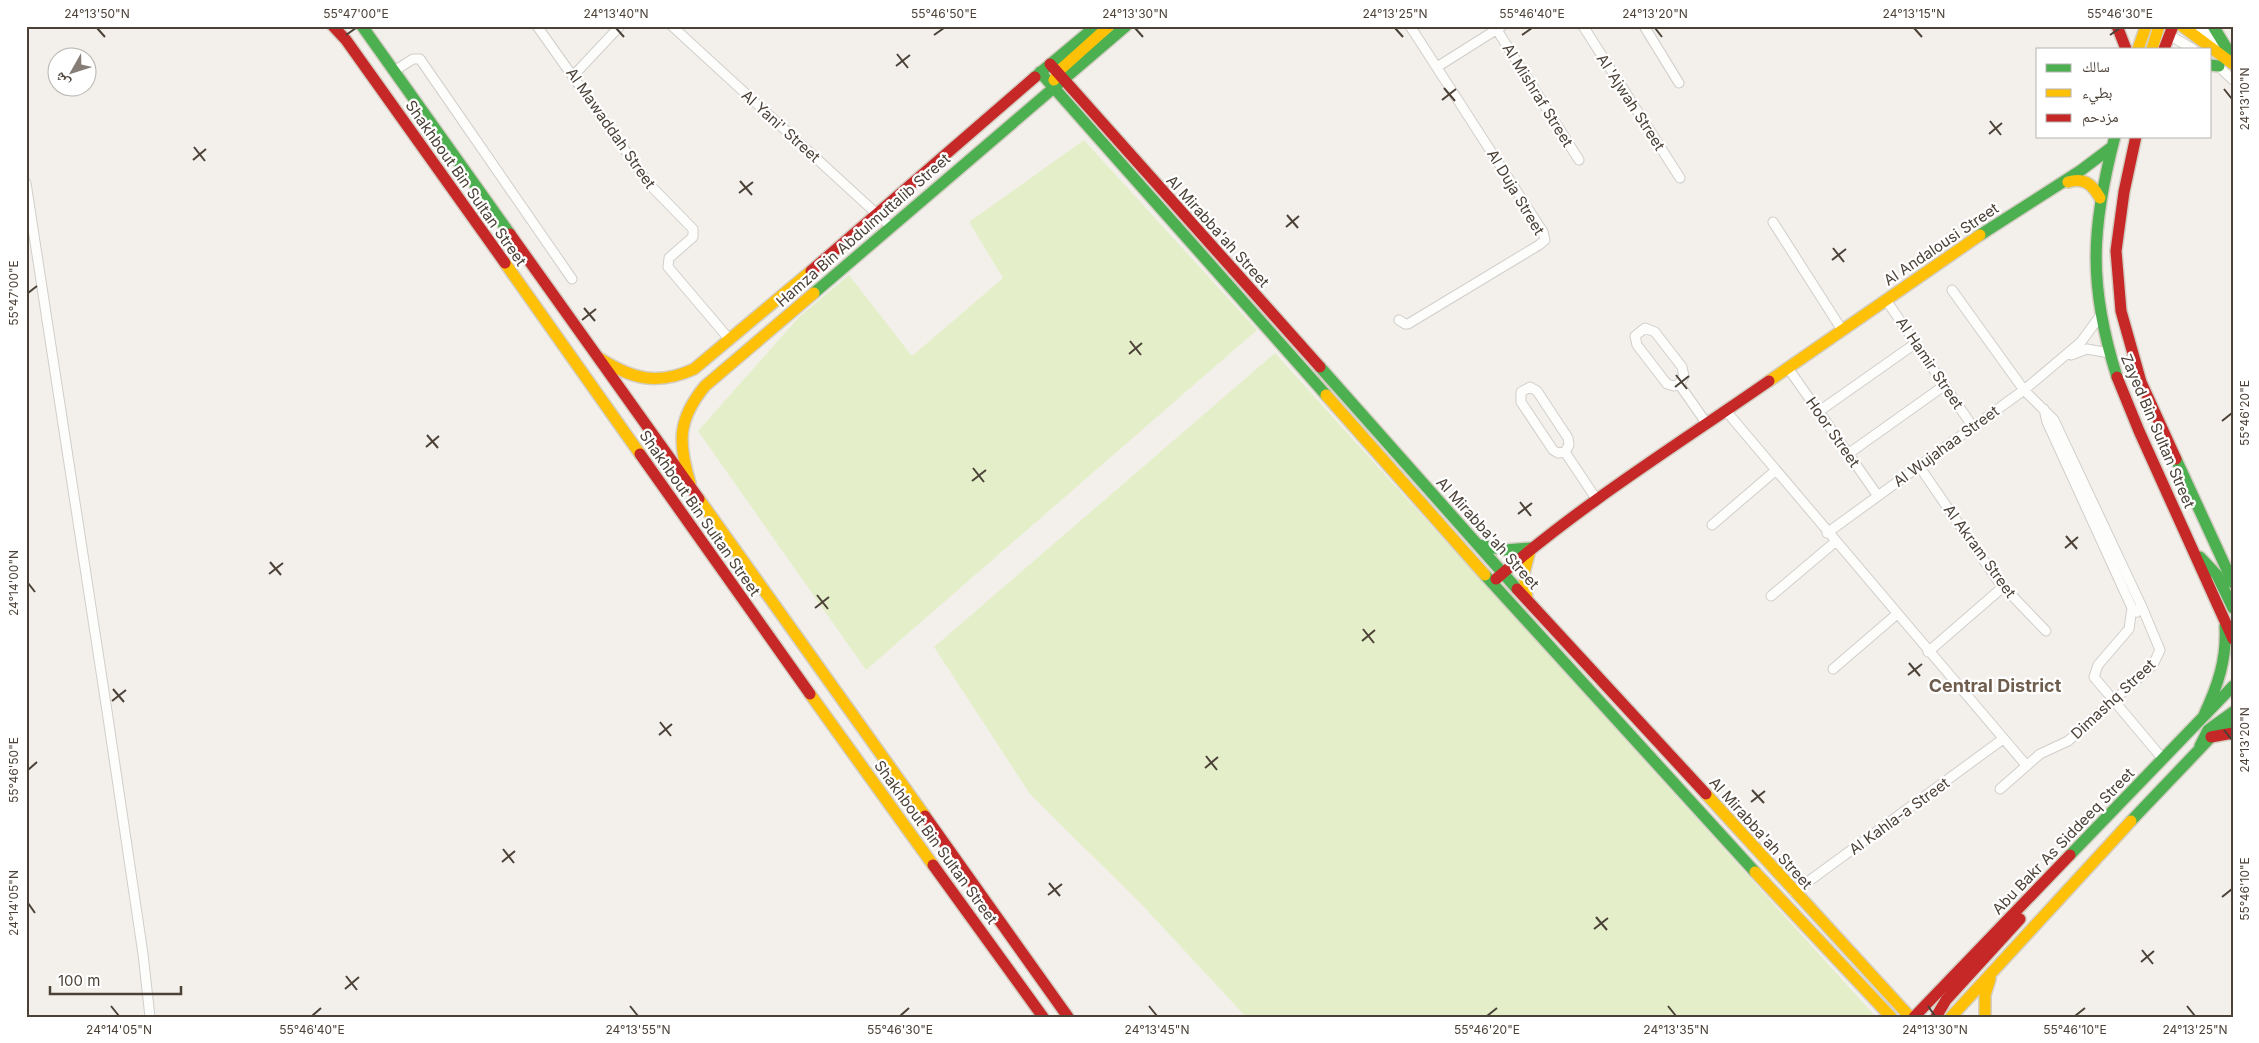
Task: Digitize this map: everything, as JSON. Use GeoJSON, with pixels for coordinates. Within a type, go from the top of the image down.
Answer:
{"type":"FeatureCollection","features":[{"type":"Feature","properties":{"kind":"main road","name":"Shakhbout Bin Sultan Street"},"geometry":{"type":"LineString","coordinates":[[333,26],[346,40],[837,731],[1043,1017]]}},
{"type":"Feature","properties":{"kind":"main road","name":"Shakhbout Bin Sultan Street"},"geometry":{"type":"LineString","coordinates":[[362,26],[1068,1017]]}},
{"type":"Feature","properties":{"kind":"main road","name":"Hamza Bin Abdulmuttalib Street"},"geometry":{"type":"LineString","coordinates":[[599,358],[630,376],[659,379],[675,377],[694,369],[879,214],[1045,68],[1096,26]]}},
{"type":"Feature","properties":{"kind":"main road"},"geometry":{"type":"LineString","coordinates":[[1061,76],[1109,26]]}},
{"type":"Feature","properties":{"kind":"main road","name":"Hamza Bin Abdulmuttalib Street"},"geometry":{"type":"LineString","coordinates":[[692,488],[683,462],[680,443],[681,427],[694,398],[705,386],[1053,88],[1061,76],[1126,26]]}},
{"type":"Feature","properties":{"kind":"main road"},"geometry":{"type":"LineString","coordinates":[[2117,26],[2121,32],[2126,48]]}},
{"type":"Feature","properties":{"kind":"main road"},"geometry":{"type":"LineString","coordinates":[[2138,48],[2146,26]]}},
{"type":"Feature","properties":{"kind":"main road"},"geometry":{"type":"LineString","coordinates":[[2182,26],[2212,48]]}},
{"type":"Feature","properties":{"kind":"main road"},"geometry":{"type":"LineString","coordinates":[[2213,26],[2231,54]]}},
{"type":"Feature","properties":{"kind":"main road"},"geometry":{"type":"LineString","coordinates":[[2153,48],[2163,28]]}},
{"type":"Feature","properties":{"kind":"main road"},"geometry":{"type":"LineString","coordinates":[[2163,28],[2164,48]]}},
{"type":"Feature","properties":{"kind":"main road"},"geometry":{"type":"LineString","coordinates":[[2212,48],[2233,64]]}},
{"type":"Feature","properties":{"kind":"main road","name":"Al Mirabba'ah Street"},"geometry":{"type":"LineString","coordinates":[[1045,68],[1061,76],[1527,600],[1910,1017]]}},
{"type":"Feature","properties":{"kind":"main road","name":"Al Mirabba'ah Street"},"geometry":{"type":"LineString","coordinates":[[1045,68],[1053,88],[1489,580],[1779,899],[1891,1017]]}},
{"type":"Feature","properties":{"kind":"main road","name":"Zayed Bin Sultan Street"},"geometry":{"type":"LineString","coordinates":[[2136,138],[2124,192],[2116,251],[2120,311],[2141,382],[2233,583]]}},
{"type":"Feature","properties":{"kind":"main road","name":"Al Andalousi Street"},"geometry":{"type":"LineString","coordinates":[[1489,580],[1519,552],[1531,548],[1597,500],[1984,232],[2058,185],[2113,142]]}},
{"type":"Feature","properties":{"kind":"main road","name":"Zayed Bin Sultan Street"},"geometry":{"type":"LineString","coordinates":[[2113,142],[2100,198],[2095,255],[2101,314],[2109,353],[2118,381],[2233,638]]}},
{"type":"Feature","properties":{"kind":"main road","name":"Al Andalousi Street"},"geometry":{"type":"LineString","coordinates":[[2058,185],[2081,178],[2087,180],[2100,198]]}},
{"type":"Feature","properties":{"kind":"main road"},"geometry":{"type":"LineString","coordinates":[[1479,545],[1505,550],[1531,548],[1524,573],[1527,600]]}},
{"type":"Feature","properties":{"kind":"main road"},"geometry":{"type":"LineString","coordinates":[[2193,550],[2217,575],[2233,608]]}},
{"type":"Feature","properties":{"kind":"main road"},"geometry":{"type":"LineString","coordinates":[[2204,715],[2220,682],[2225,663],[2224,620]]}},
{"type":"Feature","properties":{"kind":"main road","name":"Abu Bakr As Siddeeq Street"},"geometry":{"type":"LineString","coordinates":[[1914,1017],[2233,686]]}},
{"type":"Feature","properties":{"kind":"main road"},"geometry":{"type":"LineString","coordinates":[[2200,746],[2201,738],[2206,730],[2233,712]]}},
{"type":"Feature","properties":{"kind":"main road"},"geometry":{"type":"LineString","coordinates":[[1951,1017],[2032,926],[2200,746],[2233,724]]}},
{"type":"Feature","properties":{"kind":"main road"},"geometry":{"type":"LineString","coordinates":[[2211,737],[2233,733]]}},
{"type":"Feature","properties":{"kind":"main road"},"geometry":{"type":"LineString","coordinates":[[1923,1017],[1936,1017],[1946,1000],[2014,927],[2026,910],[2028,900]]}},
{"type":"Feature","properties":{"kind":"main road"},"geometry":{"type":"LineString","coordinates":[[1985,1017],[1985,995],[1993,972]]}},
{"type":"Feature","properties":{"kind":"street","name":"Al Mawaddah Street"},"geometry":{"type":"LineString","coordinates":[[537,26],[649,184],[693,229],[693,237],[669,258],[668,267],[730,340]]}},
{"type":"Feature","properties":{"kind":"street"},"geometry":{"type":"LineString","coordinates":[[573,76],[620,26]]}},
{"type":"Feature","properties":{"kind":"street","name":"Al Yani' Street"},"geometry":{"type":"LineString","coordinates":[[672,26],[890,226]]}},
{"type":"Feature","properties":{"kind":"street","name":"Al Duja Street"},"geometry":{"type":"LineString","coordinates":[[1399,320],[1408,324],[1545,240],[1543,232],[1410,26]]}},
{"type":"Feature","properties":{"kind":"street","name":"Al 'Ajwah Street"},"geometry":{"type":"LineString","coordinates":[[1583,26],[1680,178]]}},
{"type":"Feature","properties":{"kind":"street"},"geometry":{"type":"LineString","coordinates":[[1644,26],[1679,83]]}},
{"type":"Feature","properties":{"kind":"street"},"geometry":{"type":"LineString","coordinates":[[2198,26],[2231,54]]}},
{"type":"Feature","properties":{"kind":"street"},"geometry":{"type":"LineString","coordinates":[[1437,67],[1499,28]]}},
{"type":"Feature","properties":{"kind":"street","name":"Al Mishraf Street"},"geometry":{"type":"LineString","coordinates":[[1499,28],[1579,160]]}},
{"type":"Feature","properties":{"kind":"street"},"geometry":{"type":"LineString","coordinates":[[2163,28],[2192,48]]}},
{"type":"Feature","properties":{"kind":"street"},"geometry":{"type":"LineString","coordinates":[[394,71],[413,59],[420,59],[572,279]]}},
{"type":"Feature","properties":{"kind":"street"},"geometry":{"type":"LineString","coordinates":[[2213,64],[2233,80]]}},
{"type":"Feature","properties":{"kind":"street"},"geometry":{"type":"LineString","coordinates":[[26,183],[109,721],[143,954],[150,1017]]}},
{"type":"Feature","properties":{"kind":"street"},"geometry":{"type":"LineString","coordinates":[[1773,222],[1842,330]]}},
{"type":"Feature","properties":{"kind":"street","name":"Dimashq Street"},"geometry":{"type":"LineString","coordinates":[[1952,290],[2024,390],[2054,420],[2142,607],[2160,650],[2153,665],[2068,741],[2040,754],[2000,789]]}},
{"type":"Feature","properties":{"kind":"street","name":"Al Hamir Street"},"geometry":{"type":"LineString","coordinates":[[1886,300],[1974,427]]}},
{"type":"Feature","properties":{"kind":"street","name":"Al Wujahaa Street"},"geometry":{"type":"LineString","coordinates":[[1827,533],[2024,390],[2064,358],[2093,328],[2101,314]]}},
{"type":"Feature","properties":{"kind":"street"},"geometry":{"type":"LineString","coordinates":[[1649,328],[1655,332],[1682,367],[1684,376],[1679,384],[1674,386],[1667,384],[1637,345],[1635,336],[1641,330],[1649,328]]}},
{"type":"Feature","properties":{"kind":"street"},"geometry":{"type":"LineString","coordinates":[[1818,412],[1916,343]]}},
{"type":"Feature","properties":{"kind":"street","name":"Al Wujahaa Street"},"geometry":{"type":"LineString","coordinates":[[2064,358],[2087,349],[2109,353]]}},
{"type":"Feature","properties":{"kind":"street","name":"Hoor Street"},"geometry":{"type":"LineString","coordinates":[[1788,368],[1878,496]]}},
{"type":"Feature","properties":{"kind":"street"},"geometry":{"type":"LineString","coordinates":[[1679,384],[1707,424]]}},
{"type":"Feature","properties":{"kind":"street"},"geometry":{"type":"LineString","coordinates":[[1848,454],[1945,385]]}},
{"type":"Feature","properties":{"kind":"street"},"geometry":{"type":"LineString","coordinates":[[1530,387],[1537,391],[1558,422],[1569,440],[1570,445],[1565,452],[1555,452],[1546,440],[1521,402],[1520,395],[1523,389],[1530,387]]}},
{"type":"Feature","properties":{"kind":"street","name":"Dimashq Street"},"geometry":{"type":"LineString","coordinates":[[2044,409],[2047,422],[2132,608]]}},
{"type":"Feature","properties":{"kind":"street"},"geometry":{"type":"LineString","coordinates":[[1726,411],[1827,533],[2026,765]]}},
{"type":"Feature","properties":{"kind":"street"},"geometry":{"type":"LineString","coordinates":[[1565,452],[1597,500]]}},
{"type":"Feature","properties":{"kind":"street","name":"Al Akram Street"},"geometry":{"type":"LineString","coordinates":[[1919,466],[2003,587],[2046,631]]}},
{"type":"Feature","properties":{"kind":"street"},"geometry":{"type":"LineString","coordinates":[[1712,525],[1775,471]]}},
{"type":"Feature","properties":{"kind":"street"},"geometry":{"type":"LineString","coordinates":[[1771,596],[1835,542]]}},
{"type":"Feature","properties":{"kind":"street"},"geometry":{"type":"LineString","coordinates":[[1928,652],[2003,587]]}},
{"type":"Feature","properties":{"kind":"street"},"geometry":{"type":"LineString","coordinates":[[2132,608],[2137,612],[2142,607]]}},
{"type":"Feature","properties":{"kind":"street"},"geometry":{"type":"LineString","coordinates":[[2132,608],[2129,629],[2098,665],[2094,674],[2098,684],[2162,758]]}},
{"type":"Feature","properties":{"kind":"street"},"geometry":{"type":"LineString","coordinates":[[1833,669],[1896,614]]}},
{"type":"Feature","properties":{"kind":"street","name":"Al Kahla-a Street"},"geometry":{"type":"LineString","coordinates":[[1794,892],[2003,739]]}},
{"type":"Feature","properties":{"kind":"green space"},"geometry":{"type":"Polygon","coordinates":[[[1084,140],[1257,330],[866,670],[698,431],[800,316],[849,275],[912,356],[1003,278],[969,222],[1084,140]]]}},
{"type":"Feature","properties":{"kind":"green space"},"geometry":{"type":"Polygon","coordinates":[[[1275,353],[1876,1017],[1246,1017],[1144,907],[1030,794],[934,647],[1275,353]]]}},
{"type":"Feature","properties":{"kind":"traffic: fast"},"geometry":{"type":"LineString","coordinates":[[362,26],[510,234]]}},
{"type":"Feature","properties":{"kind":"traffic: fast"},"geometry":{"type":"LineString","coordinates":[[1035,77],[1096,26]]}},
{"type":"Feature","properties":{"kind":"traffic: fast"},"geometry":{"type":"LineString","coordinates":[[814,293],[1126,26]]}},
{"type":"Feature","properties":{"kind":"traffic: fast"},"geometry":{"type":"LineString","coordinates":[[2213,26],[2229,52]]}},
{"type":"Feature","properties":{"kind":"traffic: fast"},"geometry":{"type":"LineString","coordinates":[[2212,65],[2219,66]]}},
{"type":"Feature","properties":{"kind":"traffic: fast"},"geometry":{"type":"LineString","coordinates":[[1040,72],[1326,395]]}},
{"type":"Feature","properties":{"kind":"traffic: fast"},"geometry":{"type":"LineString","coordinates":[[2115,138],[2101,200],[2096,256],[2097,285],[2101,313],[2117,377]]}},
{"type":"Feature","properties":{"kind":"traffic: fast"},"geometry":{"type":"LineString","coordinates":[[1980,235],[2080,171],[2112,147]]}},
{"type":"Feature","properties":{"kind":"traffic: fast"},"geometry":{"type":"LineString","coordinates":[[1320,367],[1517,589]]}},
{"type":"Feature","properties":{"kind":"traffic: fast"},"geometry":{"type":"LineString","coordinates":[[2176,459],[2233,583]]}},
{"type":"Feature","properties":{"kind":"traffic: fast"},"geometry":{"type":"LineString","coordinates":[[1479,545],[1505,550],[1531,548]]}},
{"type":"Feature","properties":{"kind":"traffic: fast"},"geometry":{"type":"LineString","coordinates":[[2200,557],[2217,575],[2233,608]]}},
{"type":"Feature","properties":{"kind":"traffic: fast"},"geometry":{"type":"LineString","coordinates":[[1485,575],[1755,872]]}},
{"type":"Feature","properties":{"kind":"traffic: fast"},"geometry":{"type":"LineString","coordinates":[[2204,715],[2223,661],[2225,626]]}},
{"type":"Feature","properties":{"kind":"traffic: fast"},"geometry":{"type":"LineString","coordinates":[[2070,855],[2233,686]]}},
{"type":"Feature","properties":{"kind":"traffic: fast"},"geometry":{"type":"LineString","coordinates":[[2200,746],[2208,730],[2233,712]]}},
{"type":"Feature","properties":{"kind":"traffic: fast"},"geometry":{"type":"LineString","coordinates":[[2131,821],[2211,737],[2233,724]]}},
{"type":"Feature","properties":{"kind":"traffic: slow"},"geometry":{"type":"LineString","coordinates":[[1054,80],[1061,69],[1109,26]]}},
{"type":"Feature","properties":{"kind":"traffic: slow"},"geometry":{"type":"LineString","coordinates":[[2138,48],[2146,26]]}},
{"type":"Feature","properties":{"kind":"traffic: slow"},"geometry":{"type":"LineString","coordinates":[[2152,48],[2159,26]]}},
{"type":"Feature","properties":{"kind":"traffic: slow"},"geometry":{"type":"LineString","coordinates":[[2182,26],[2212,48]]}},
{"type":"Feature","properties":{"kind":"traffic: slow"},"geometry":{"type":"LineString","coordinates":[[2212,48],[2233,64]]}},
{"type":"Feature","properties":{"kind":"traffic: slow"},"geometry":{"type":"LineString","coordinates":[[2068,182],[2083,181],[2091,185],[2100,198]]}},
{"type":"Feature","properties":{"kind":"traffic: slow"},"geometry":{"type":"LineString","coordinates":[[1769,381],[1980,235]]}},
{"type":"Feature","properties":{"kind":"traffic: slow"},"geometry":{"type":"LineString","coordinates":[[505,263],[640,454]]}},
{"type":"Feature","properties":{"kind":"traffic: slow"},"geometry":{"type":"LineString","coordinates":[[599,358],[623,371],[645,378],[668,377],[694,369],[811,271]]}},
{"type":"Feature","properties":{"kind":"traffic: slow"},"geometry":{"type":"LineString","coordinates":[[690,483],[683,456],[682,432],[689,410],[696,398],[705,386],[814,293]]}},
{"type":"Feature","properties":{"kind":"traffic: slow"},"geometry":{"type":"LineString","coordinates":[[1326,395],[1485,575]]}},
{"type":"Feature","properties":{"kind":"traffic: slow"},"geometry":{"type":"LineString","coordinates":[[699,499],[925,816]]}},
{"type":"Feature","properties":{"kind":"traffic: slow"},"geometry":{"type":"LineString","coordinates":[[1527,599],[1524,573],[1530,550]]}},
{"type":"Feature","properties":{"kind":"traffic: slow"},"geometry":{"type":"LineString","coordinates":[[810,694],[933,865]]}},
{"type":"Feature","properties":{"kind":"traffic: slow"},"geometry":{"type":"LineString","coordinates":[[1706,794],[1910,1017]]}},
{"type":"Feature","properties":{"kind":"traffic: slow"},"geometry":{"type":"LineString","coordinates":[[1951,1017],[2131,821]]}},
{"type":"Feature","properties":{"kind":"traffic: slow"},"geometry":{"type":"LineString","coordinates":[[1755,872],[1891,1017]]}},
{"type":"Feature","properties":{"kind":"traffic: slow"},"geometry":{"type":"LineString","coordinates":[[1985,1017],[1985,995],[1990,979]]}},
{"type":"Feature","properties":{"kind":"traffic: jam"},"geometry":{"type":"LineString","coordinates":[[333,26],[346,40],[505,263]]}},
{"type":"Feature","properties":{"kind":"traffic: jam"},"geometry":{"type":"LineString","coordinates":[[2117,26],[2126,48]]}},
{"type":"Feature","properties":{"kind":"traffic: jam"},"geometry":{"type":"LineString","coordinates":[[2164,48],[2173,26]]}},
{"type":"Feature","properties":{"kind":"traffic: jam"},"geometry":{"type":"LineString","coordinates":[[1050,64],[1320,367]]}},
{"type":"Feature","properties":{"kind":"traffic: jam"},"geometry":{"type":"LineString","coordinates":[[811,271],[1035,77]]}},
{"type":"Feature","properties":{"kind":"traffic: jam"},"geometry":{"type":"LineString","coordinates":[[2136,138],[2124,192],[2116,251],[2121,311],[2141,382],[2176,459]]}},
{"type":"Feature","properties":{"kind":"traffic: jam"},"geometry":{"type":"LineString","coordinates":[[510,234],[699,499]]}},
{"type":"Feature","properties":{"kind":"traffic: jam"},"geometry":{"type":"LineString","coordinates":[[2117,377],[2139,431],[2233,639]]}},
{"type":"Feature","properties":{"kind":"traffic: jam"},"geometry":{"type":"LineString","coordinates":[[1496,579],[1595,501],[1769,381]]}},
{"type":"Feature","properties":{"kind":"traffic: jam"},"geometry":{"type":"LineString","coordinates":[[640,454],[810,694]]}},
{"type":"Feature","properties":{"kind":"traffic: jam"},"geometry":{"type":"LineString","coordinates":[[1517,589],[1706,794]]}},
{"type":"Feature","properties":{"kind":"traffic: jam"},"geometry":{"type":"LineString","coordinates":[[2211,737],[2233,733]]}},
{"type":"Feature","properties":{"kind":"traffic: jam"},"geometry":{"type":"LineString","coordinates":[[925,816],[1068,1017]]}},
{"type":"Feature","properties":{"kind":"traffic: jam"},"geometry":{"type":"LineString","coordinates":[[1914,1017],[2070,855]]}},
{"type":"Feature","properties":{"kind":"traffic: jam"},"geometry":{"type":"LineString","coordinates":[[933,865],[1043,1017]]}},
{"type":"Feature","properties":{"kind":"traffic: jam"},"geometry":{"type":"LineString","coordinates":[[1936,1017],[1946,1000],[2020,919]]}},
{"type":"Feature","properties":{"kind":"district","name":"Central District"},"geometry":{"type":"Point","coordinates":[1995,685]}}]}
